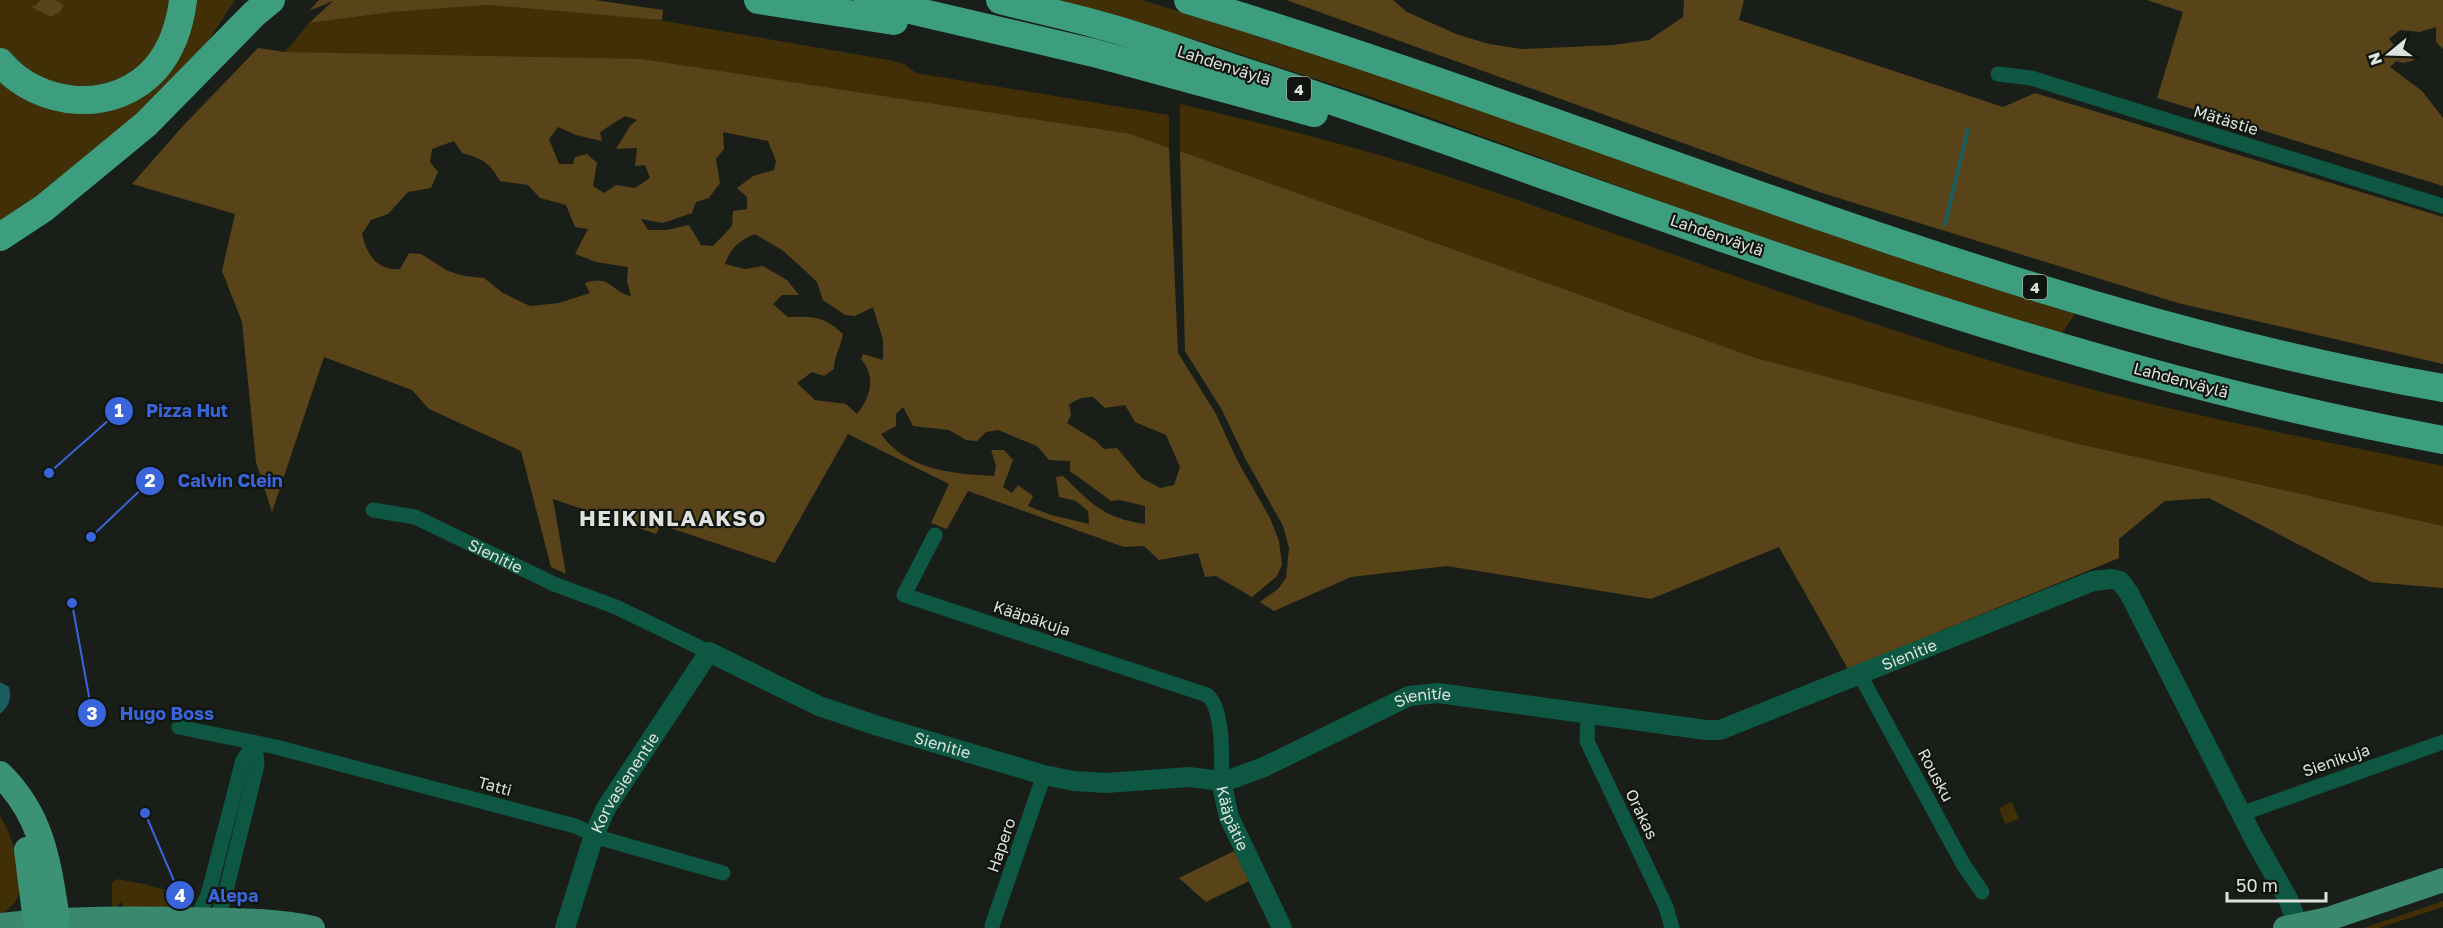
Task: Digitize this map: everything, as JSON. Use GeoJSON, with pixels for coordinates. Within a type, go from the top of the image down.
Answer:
{"type":"FeatureCollection","features":[{"type":"Feature","properties":{"kind":"highway"},"geometry":{"type":"LineString","coordinates":[[0,62],[21,82],[52,96],[68,100],[88,100],[122,92],[141,81],[166,54],[180,21],[183,0]]}},
{"type":"Feature","properties":{"kind":"highway"},"geometry":{"type":"LineString","coordinates":[[181,90],[242,0]]}},
{"type":"Feature","properties":{"kind":"highway"},"geometry":{"type":"LineString","coordinates":[[0,237],[44,208],[109,156],[181,90],[246,21],[271,0]]}},
{"type":"Feature","properties":{"kind":"highway"},"geometry":{"type":"LineString","coordinates":[[758,0],[1094,53]]}},
{"type":"Feature","properties":{"kind":"highway"},"geometry":{"type":"LineString","coordinates":[[868,0],[1094,53],[1410,139],[1493,156]]}},
{"type":"Feature","properties":{"kind":"highway","name":"Lahdenväylä"},"geometry":{"type":"LineString","coordinates":[[1000,0],[1104,26],[1371,113],[1833,276],[2118,364],[2262,402],[2443,440]]}},
{"type":"Feature","properties":{"kind":"highway","name":"4"},"geometry":{"type":"LineString","coordinates":[[1188,0],[1520,110],[1845,226],[1997,276],[2273,353],[2443,388]]}},
{"type":"Feature","properties":{"kind":"highway"},"geometry":{"type":"LineString","coordinates":[[1206,0],[1248,18]]}},
{"type":"Feature","properties":{"kind":"highway"},"geometry":{"type":"LineString","coordinates":[[0,255],[44,208]]}},
{"type":"Feature","properties":{"kind":"highway"},"geometry":{"type":"LineString","coordinates":[[0,774],[23,799],[40,837],[46,924]]}},
{"type":"Feature","properties":{"kind":"highway"},"geometry":{"type":"LineString","coordinates":[[0,797],[19,823],[46,924]]}},
{"type":"Feature","properties":{"kind":"main road"},"geometry":{"type":"LineString","coordinates":[[2294,927],[2328,919],[2443,880]]}},
{"type":"Feature","properties":{"kind":"main road"},"geometry":{"type":"LineString","coordinates":[[2350,928],[2443,896]]}},
{"type":"Feature","properties":{"kind":"main road"},"geometry":{"type":"LineString","coordinates":[[0,925],[204,924],[245,920],[313,928]]}},
{"type":"Feature","properties":{"kind":"street","name":"Mätästie"},"geometry":{"type":"LineString","coordinates":[[1998,74],[2031,78],[2443,206]]}},
{"type":"Feature","properties":{"kind":"street","name":"Sienitie"},"geometry":{"type":"LineString","coordinates":[[373,510],[415,517],[554,584],[616,607],[819,706],[878,726],[1044,775],[1074,781],[1106,783],[1189,777],[1221,781],[1264,767],[1408,696],[1438,693],[1706,730],[1720,730],[2093,581],[2112,579],[2120,581],[2140,616],[2241,814],[2288,899],[2294,927]]}},
{"type":"Feature","properties":{"kind":"street","name":"Kääpäkuja"},"geometry":{"type":"LineString","coordinates":[[935,535],[904,595],[1201,692],[1212,699]]}},
{"type":"Feature","properties":{"kind":"street","name":"Korvasienentie"},"geometry":{"type":"LineString","coordinates":[[564,928],[594,834],[606,808],[709,652]]}},
{"type":"Feature","properties":{"kind":"street","name":"Rousku"},"geometry":{"type":"LineString","coordinates":[[1860,675],[1963,864],[1982,892]]}},
{"type":"Feature","properties":{"kind":"street","name":"Kääpätie"},"geometry":{"type":"LineString","coordinates":[[1212,699],[1216,707],[1220,731],[1221,781],[1229,817],[1282,928]]}},
{"type":"Feature","properties":{"kind":"street","name":"Orakas"},"geometry":{"type":"LineString","coordinates":[[1588,714],[1587,741],[1666,907],[1672,928]]}},
{"type":"Feature","properties":{"kind":"street","name":"Tatti"},"geometry":{"type":"LineString","coordinates":[[179,727],[255,742],[575,826],[594,834],[723,873]]}},
{"type":"Feature","properties":{"kind":"street"},"geometry":{"type":"LineString","coordinates":[[204,924],[208,895],[243,760],[255,742]]}},
{"type":"Feature","properties":{"kind":"street"},"geometry":{"type":"LineString","coordinates":[[204,924],[257,765],[255,742]]}},
{"type":"Feature","properties":{"kind":"street","name":"Sienikuja"},"geometry":{"type":"LineString","coordinates":[[2241,814],[2443,742]]}},
{"type":"Feature","properties":{"kind":"street","name":"Hapero"},"geometry":{"type":"LineString","coordinates":[[992,926],[1044,775]]}},
{"type":"Feature","properties":{"kind":"shaded area"},"geometry":{"type":"Polygon","coordinates":[[[0,0],[175,0],[171,28],[130,79],[61,91],[3,52],[0,47],[0,0]]]}},
{"type":"Feature","properties":{"kind":"shaded area"},"geometry":{"type":"Polygon","coordinates":[[[41,0],[55,0],[64,5],[60,12],[51,17],[31,7],[41,0]]]}},
{"type":"Feature","properties":{"kind":"shaded area"},"geometry":{"type":"Polygon","coordinates":[[[193,0],[235,0],[205,46],[147,108],[0,229],[0,73],[122,102],[193,0]]]}},
{"type":"Feature","properties":{"kind":"shaded area"},"geometry":{"type":"Polygon","coordinates":[[[319,0],[595,0],[663,10],[662,20],[488,5],[393,12],[309,23],[333,1],[309,11],[319,0]]]}},
{"type":"Feature","properties":{"kind":"shaded area"},"geometry":{"type":"Polygon","coordinates":[[[1058,0],[1142,0],[1461,101],[1783,218],[1935,270],[2075,314],[2061,335],[1769,241],[1404,108],[1206,43],[1058,0]]]}},
{"type":"Feature","properties":{"kind":"shaded area"},"geometry":{"type":"Polygon","coordinates":[[[1286,0],[1393,0],[1407,12],[1456,34],[1489,44],[1522,49],[1613,45],[1649,40],[1683,17],[1684,0],[1744,0],[1739,20],[2003,107],[2035,93],[2443,217],[2443,364],[2178,303],[1819,192],[1286,0]]]}},
{"type":"Feature","properties":{"kind":"shaded area"},"geometry":{"type":"Polygon","coordinates":[[[2147,0],[2443,0],[2443,49],[2436,42],[2436,27],[2420,32],[2400,30],[2389,39],[2399,51],[2415,60],[2403,63],[2396,61],[2390,67],[2422,91],[2443,118],[2443,186],[2157,98],[2183,12],[2147,0]]]}},
{"type":"Feature","properties":{"kind":"shaded area"},"geometry":{"type":"Polygon","coordinates":[[[488,5],[647,18],[889,60],[904,64],[916,73],[1169,115],[1169,148],[1131,134],[285,52],[309,23],[393,12],[488,5]]]}},
{"type":"Feature","properties":{"kind":"shaded area"},"geometry":{"type":"Polygon","coordinates":[[[258,48],[285,52],[641,59],[1131,134],[1169,148],[1178,353],[1216,414],[1237,460],[1270,518],[1279,541],[1282,565],[1277,576],[1252,597],[1216,576],[1205,577],[1198,553],[1159,560],[1144,546],[1124,547],[968,491],[947,529],[931,523],[949,484],[848,434],[775,563],[661,525],[656,534],[553,499],[566,574],[551,567],[521,451],[429,409],[412,390],[324,357],[272,512],[256,462],[242,322],[222,271],[235,214],[132,184],[182,127],[258,48]],[[625,116],[600,132],[602,141],[576,135],[558,127],[549,139],[559,164],[573,164],[575,157],[587,154],[597,163],[593,186],[604,193],[616,185],[635,188],[650,178],[645,165],[635,166],[637,148],[616,149],[630,126],[637,120],[625,116]],[[723,132],[724,149],[716,159],[720,183],[709,198],[696,202],[692,213],[663,223],[641,219],[648,230],[666,230],[689,225],[701,245],[713,246],[732,226],[733,211],[747,209],[747,197],[737,188],[753,176],[774,170],[776,161],[768,141],[723,132]],[[454,141],[432,149],[430,162],[438,172],[431,188],[408,192],[388,214],[371,220],[362,234],[370,255],[379,264],[392,269],[400,269],[409,253],[421,254],[448,271],[464,276],[484,278],[503,293],[530,306],[559,303],[590,293],[585,283],[594,281],[606,282],[631,296],[627,281],[628,267],[596,262],[575,254],[588,229],[575,227],[566,205],[540,198],[528,185],[500,181],[489,165],[480,159],[462,153],[454,141]],[[755,234],[733,249],[725,264],[745,269],[763,266],[787,280],[799,295],[782,295],[773,304],[788,317],[818,318],[843,334],[834,369],[824,376],[812,372],[797,383],[815,400],[846,404],[857,414],[866,401],[870,386],[869,372],[861,359],[863,354],[883,360],[883,340],[873,307],[855,316],[845,315],[823,300],[817,282],[782,250],[755,234]],[[1093,397],[1081,398],[1069,404],[1071,415],[1067,423],[1096,441],[1104,449],[1117,448],[1142,478],[1160,488],[1174,485],[1180,467],[1166,435],[1135,422],[1125,405],[1105,408],[1093,397]],[[903,407],[896,414],[896,426],[881,434],[891,446],[917,463],[963,474],[994,476],[996,466],[991,450],[1004,450],[1013,460],[1003,487],[1012,493],[1018,485],[1033,496],[1028,506],[1051,515],[1089,524],[1088,511],[1076,501],[1059,497],[1056,477],[1063,476],[1108,514],[1145,524],[1145,506],[1120,500],[1111,501],[1070,471],[1070,461],[1049,460],[1037,446],[998,430],[986,432],[977,441],[966,440],[949,430],[913,426],[903,407]]]}},
{"type":"Feature","properties":{"kind":"shaded area"},"geometry":{"type":"Polygon","coordinates":[[[1180,104],[1302,134],[1422,168],[1863,320],[2011,367],[2172,409],[2443,466],[2443,526],[2075,443],[1753,357],[1180,151],[1180,104]]]}},
{"type":"Feature","properties":{"kind":"shaded area"},"geometry":{"type":"Polygon","coordinates":[[[1180,151],[1753,357],[2075,443],[2443,526],[2443,588],[2371,582],[2209,498],[2165,501],[2119,539],[2119,558],[1848,669],[1779,547],[1651,599],[1447,566],[1351,577],[1274,611],[1260,602],[1278,589],[1286,578],[1289,548],[1283,526],[1245,458],[1222,410],[1185,351],[1180,151]]]}},
{"type":"Feature","properties":{"kind":"shaded area"},"geometry":{"type":"Polygon","coordinates":[[[2012,802],[2019,819],[2005,824],[1999,808],[2012,802]]]}},
{"type":"Feature","properties":{"kind":"shaded area"},"geometry":{"type":"Polygon","coordinates":[[[0,816],[15,851],[20,881],[16,901],[0,914],[0,816]]]}},
{"type":"Feature","properties":{"kind":"shaded area"},"geometry":{"type":"Polygon","coordinates":[[[1234,851],[1249,881],[1206,902],[1179,878],[1234,851]]]}},
{"type":"Feature","properties":{"kind":"shaded area"},"geometry":{"type":"Polygon","coordinates":[[[117,879],[197,899],[180,909],[124,907],[121,902],[116,908],[112,908],[112,883],[117,879]]]}},
{"type":"Feature","properties":{"kind":"shaded area"},"geometry":{"type":"Polygon","coordinates":[[[2443,901],[2443,907],[2379,928],[2363,928],[2443,901]]]}},
{"type":"Feature","properties":{"kind":"water"},"geometry":{"type":"Polygon","coordinates":[[[0,682],[9,687],[10,699],[0,714],[0,682]]]}},
{"type":"Feature","properties":{"kind":"waterway"},"geometry":{"type":"LineString","coordinates":[[1945,224],[1968,129]]}},
{"type":"Feature","properties":{"kind":"place","name":"Pizza Hut"},"geometry":{"type":"Point","coordinates":[49,473]}},
{"type":"Feature","properties":{"kind":"place","name":"Calvin Clein"},"geometry":{"type":"Point","coordinates":[91,537]}},
{"type":"Feature","properties":{"kind":"place","name":"Hugo Boss"},"geometry":{"type":"Point","coordinates":[72,603]}},
{"type":"Feature","properties":{"kind":"place","name":"Alepa"},"geometry":{"type":"Point","coordinates":[145,813]}},
{"type":"Feature","properties":{"kind":"district","name":"HEIKINLAAKSO"},"geometry":{"type":"Point","coordinates":[673,517]}}]}
